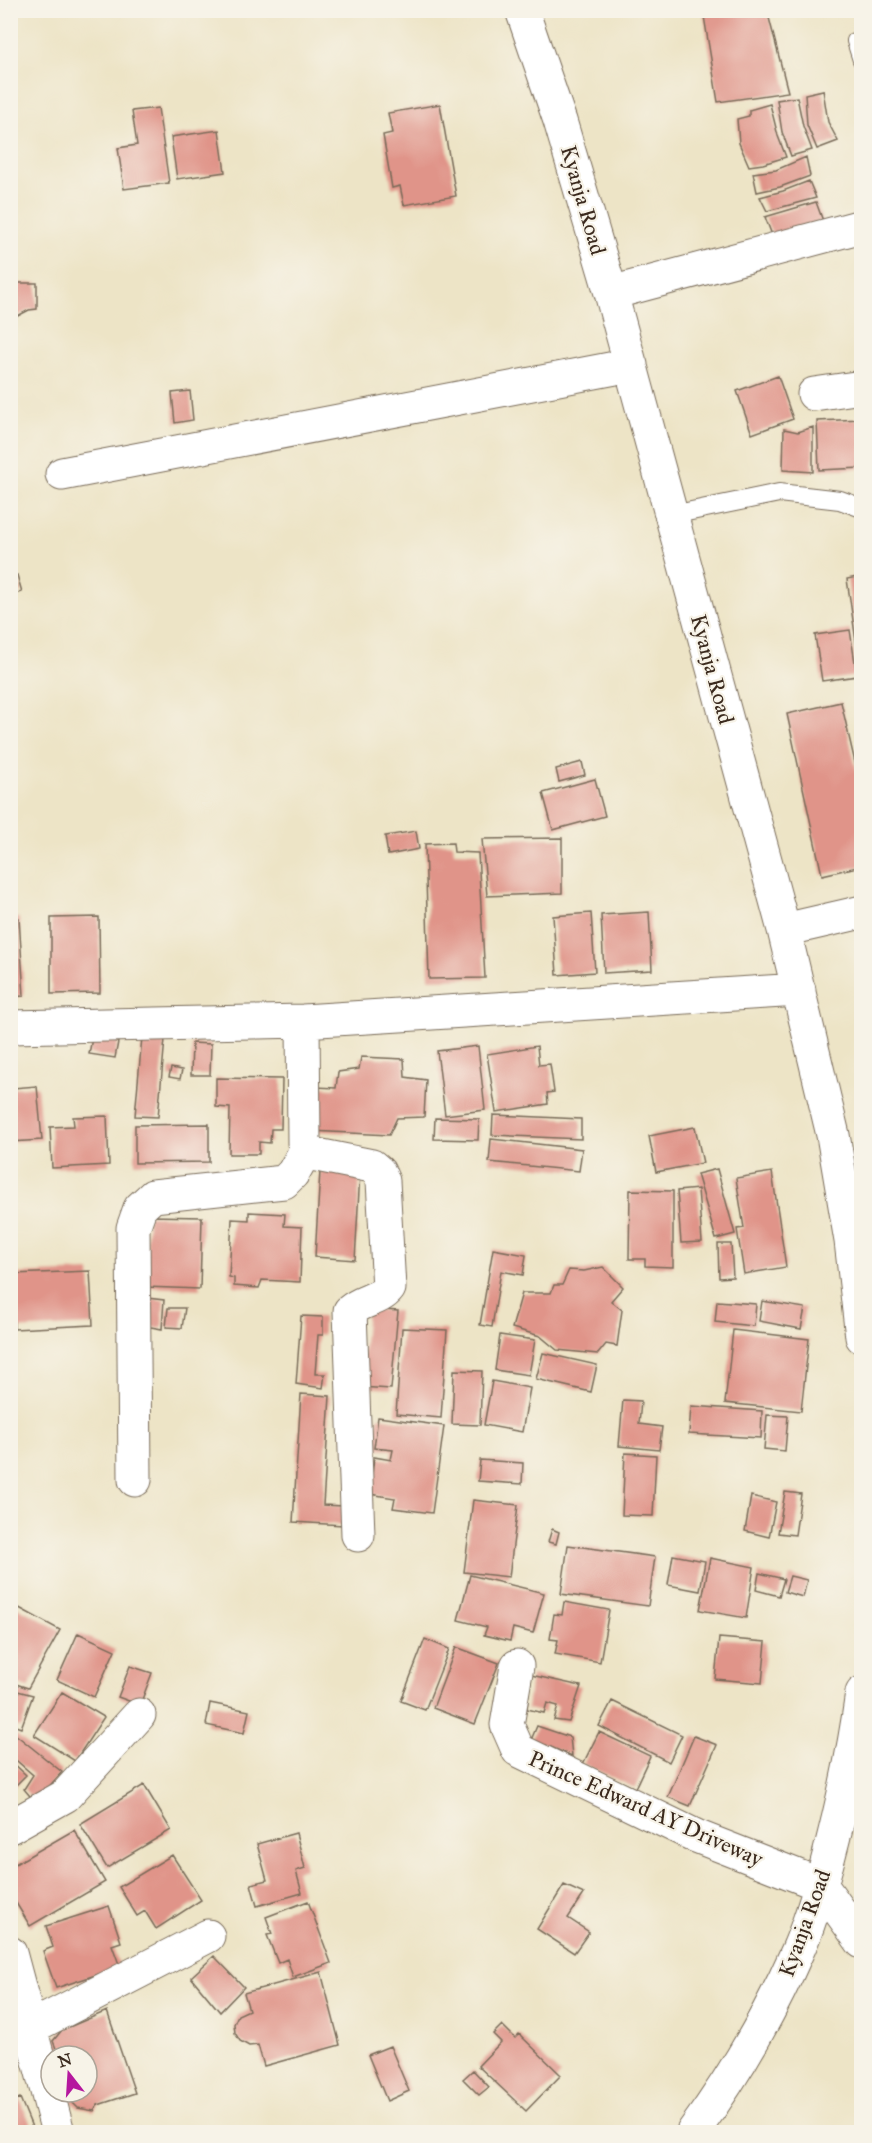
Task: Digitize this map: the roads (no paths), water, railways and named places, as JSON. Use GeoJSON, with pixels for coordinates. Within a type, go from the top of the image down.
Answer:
{"type":"FeatureCollection","features":[{"type":"Feature","properties":{"kind":"street","name":"Kyanja Road"},"geometry":{"type":"LineString","coordinates":[[522,10],[560,121],[611,293],[784,930],[833,1135],[851,1241],[861,1337]]}},
{"type":"Feature","properties":{"kind":"street"},"geometry":{"type":"LineString","coordinates":[[611,293],[861,226]]}},
{"type":"Feature","properties":{"kind":"street"},"geometry":{"type":"LineString","coordinates":[[62,474],[631,365]]}},
{"type":"Feature","properties":{"kind":"street"},"geometry":{"type":"LineString","coordinates":[[814,394],[861,387]]}},
{"type":"Feature","properties":{"kind":"street"},"geometry":{"type":"LineString","coordinates":[[784,930],[861,912]]}},
{"type":"Feature","properties":{"kind":"street"},"geometry":{"type":"LineString","coordinates":[[10,1026],[303,1021],[799,990]]}},
{"type":"Feature","properties":{"kind":"street"},"geometry":{"type":"LineString","coordinates":[[303,1021],[304,1143],[306,1150],[312,1154],[372,1166],[379,1172],[383,1181],[389,1288],[384,1295],[356,1306],[350,1311],[358,1535]]}},
{"type":"Feature","properties":{"kind":"street"},"geometry":{"type":"LineString","coordinates":[[135,1480],[134,1228],[140,1208],[153,1196],[284,1182],[293,1173],[306,1150]]}},
{"type":"Feature","properties":{"kind":"street","name":"Prince Edward AY Driveway"},"geometry":{"type":"LineString","coordinates":[[517,1666],[507,1725],[518,1750],[696,1836],[821,1885]]}},
{"type":"Feature","properties":{"kind":"street","name":"Kyanja Road"},"geometry":{"type":"LineString","coordinates":[[693,2133],[765,2020],[799,1948],[851,1811],[861,1693]]}},
{"type":"Feature","properties":{"kind":"street"},"geometry":{"type":"LineString","coordinates":[[10,1827],[65,1796],[139,1715]]}},
{"type":"Feature","properties":{"kind":"street"},"geometry":{"type":"LineString","coordinates":[[821,1885],[861,1942]]}},
{"type":"Feature","properties":{"kind":"street"},"geometry":{"type":"LineString","coordinates":[[30,2028],[208,1936]]}},
{"type":"Feature","properties":{"kind":"street"},"geometry":{"type":"LineString","coordinates":[[10,1953],[58,2133]]}},
{"type":"Feature","properties":{"kind":"lane"},"geometry":{"type":"LineString","coordinates":[[856,41],[861,60]]}},
{"type":"Feature","properties":{"kind":"lane"},"geometry":{"type":"LineString","coordinates":[[672,514],[779,493],[840,500],[861,508]]}}]}
